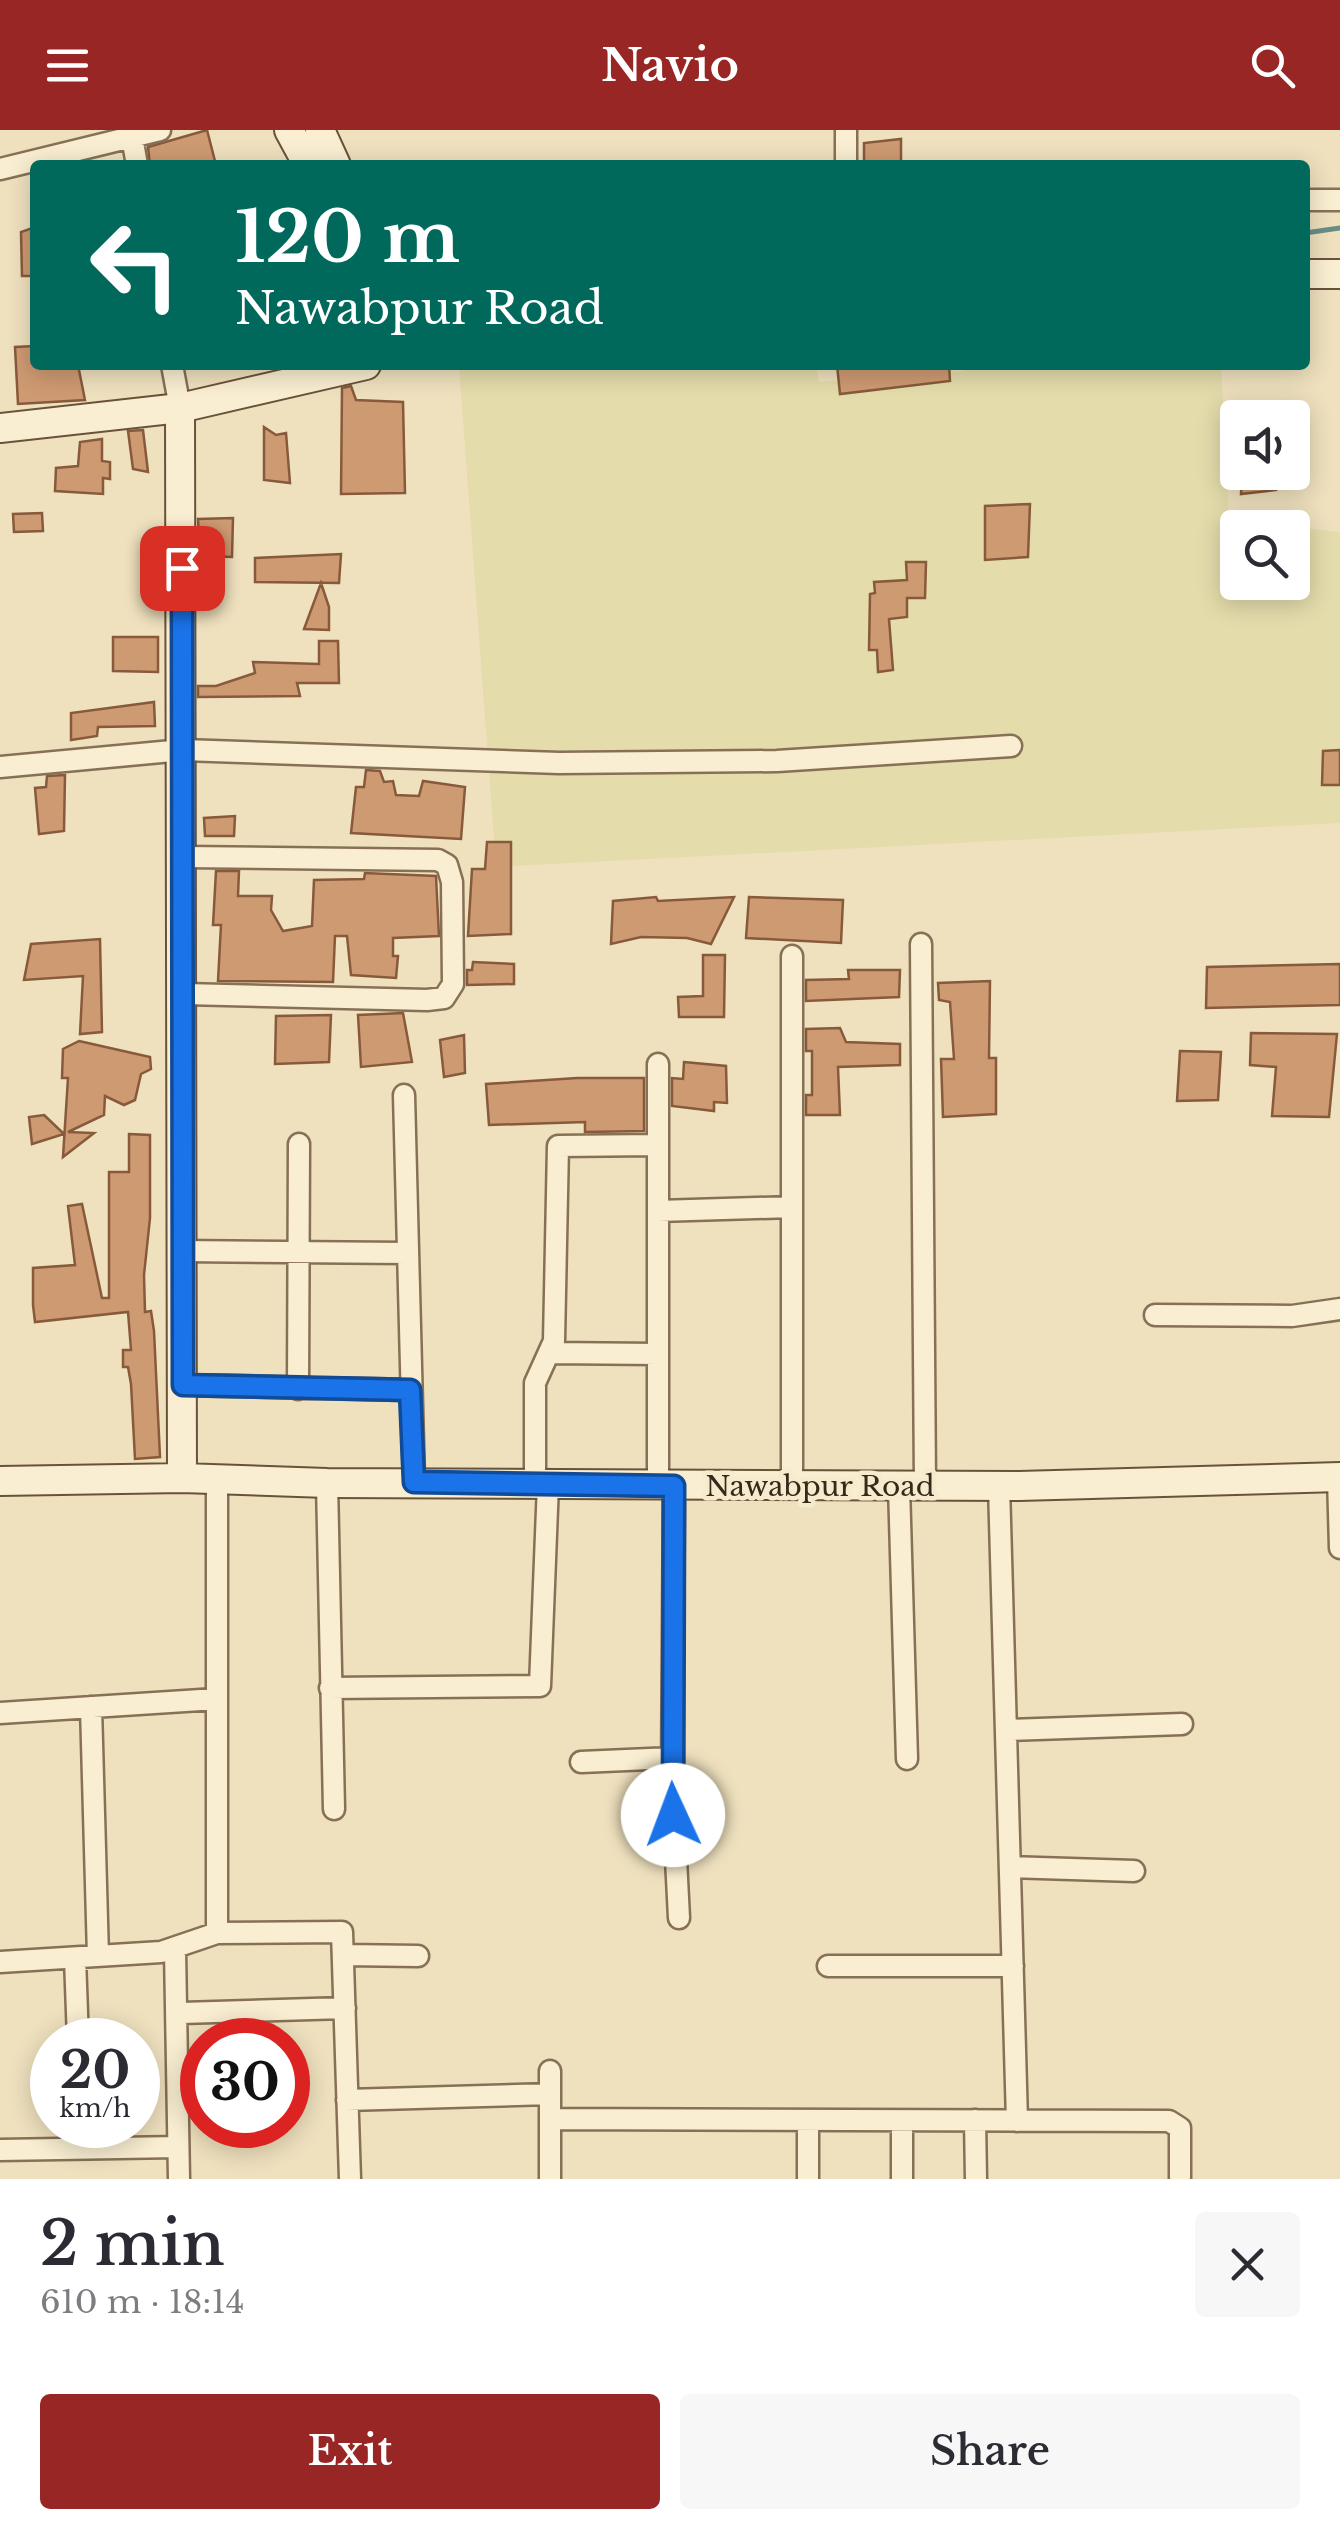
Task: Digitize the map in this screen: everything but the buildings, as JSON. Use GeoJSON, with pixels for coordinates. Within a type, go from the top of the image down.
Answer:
{"type":"FeatureCollection","features":[{"type":"Feature","properties":{"kind":"street"},"geometry":{"type":"LineString","coordinates":[[36,160],[160,130]]}},
{"type":"Feature","properties":{"kind":"street"},"geometry":{"type":"LineString","coordinates":[[289,130],[305,160]]}},
{"type":"Feature","properties":{"kind":"street"},"geometry":{"type":"LineString","coordinates":[[320,130],[334,160]]}},
{"type":"Feature","properties":{"kind":"street"},"geometry":{"type":"LineString","coordinates":[[846,130],[846,160]]}},
{"type":"Feature","properties":{"kind":"street"},"geometry":{"type":"LineString","coordinates":[[132,136],[137,160]]}},
{"type":"Feature","properties":{"kind":"street"},"geometry":{"type":"LineString","coordinates":[[0,169],[30,162]]}},
{"type":"Feature","properties":{"kind":"street"},"geometry":{"type":"LineString","coordinates":[[1310,200],[1340,200]]}},
{"type":"Feature","properties":{"kind":"street"},"geometry":{"type":"LineString","coordinates":[[1310,274],[1340,274]]}},
{"type":"Feature","properties":{"kind":"street"},"geometry":{"type":"LineString","coordinates":[[173,370],[180,408],[184,750],[182,1478]]}},
{"type":"Feature","properties":{"kind":"street"},"geometry":{"type":"LineString","coordinates":[[0,426],[180,408],[344,370]]}},
{"type":"Feature","properties":{"kind":"street"},"geometry":{"type":"LineString","coordinates":[[0,767],[184,750],[559,763],[777,761],[1011,746]]}},
{"type":"Feature","properties":{"kind":"street"},"geometry":{"type":"LineString","coordinates":[[184,857],[438,860],[446,865],[452,882],[453,968],[450,991],[436,1000],[184,994]]}},
{"type":"Feature","properties":{"kind":"street"},"geometry":{"type":"LineString","coordinates":[[907,1759],[921,944]]}},
{"type":"Feature","properties":{"kind":"street"},"geometry":{"type":"LineString","coordinates":[[792,956],[792,1486]]}},
{"type":"Feature","properties":{"kind":"street"},"geometry":{"type":"LineString","coordinates":[[658,1064],[658,1354],[666,1486],[678,1918]]}},
{"type":"Feature","properties":{"kind":"street"},"geometry":{"type":"LineString","coordinates":[[404,1095],[414,1482]]}},
{"type":"Feature","properties":{"kind":"street"},"geometry":{"type":"LineString","coordinates":[[298,1389],[299,1144]]}},
{"type":"Feature","properties":{"kind":"street"},"geometry":{"type":"LineString","coordinates":[[330,1688],[540,1686],[542,1484],[535,1382],[554,1341],[558,1146],[658,1145]]}},
{"type":"Feature","properties":{"kind":"street"},"geometry":{"type":"LineString","coordinates":[[658,1211],[792,1207]]}},
{"type":"Feature","properties":{"kind":"street"},"geometry":{"type":"LineString","coordinates":[[181,1251],[407,1254]]}},
{"type":"Feature","properties":{"kind":"street"},"geometry":{"type":"LineString","coordinates":[[1156,1315],[1292,1316],[1340,1309]]}},
{"type":"Feature","properties":{"kind":"street"},"geometry":{"type":"LineString","coordinates":[[549,1353],[658,1354]]}},
{"type":"Feature","properties":{"kind":"street"},"geometry":{"type":"LineString","coordinates":[[183,1385],[410,1390]]}},
{"type":"Feature","properties":{"kind":"street"},"geometry":{"type":"LineString","coordinates":[[1339,1477],[1340,1548]]}},
{"type":"Feature","properties":{"kind":"street","name":"Nawabpur Road"},"geometry":{"type":"LineString","coordinates":[[0,1481],[182,1478],[327,1483],[999,1486],[1339,1477]]}},
{"type":"Feature","properties":{"kind":"street"},"geometry":{"type":"LineString","coordinates":[[217,1480],[217,1933]]}},
{"type":"Feature","properties":{"kind":"street"},"geometry":{"type":"LineString","coordinates":[[327,1483],[334,1810]]}},
{"type":"Feature","properties":{"kind":"street"},"geometry":{"type":"LineString","coordinates":[[999,1486],[1017,2121]]}},
{"type":"Feature","properties":{"kind":"street"},"geometry":{"type":"LineString","coordinates":[[0,1713],[216,1699]]}},
{"type":"Feature","properties":{"kind":"street"},"geometry":{"type":"LineString","coordinates":[[91,1707],[98,1956]]}},
{"type":"Feature","properties":{"kind":"street"},"geometry":{"type":"LineString","coordinates":[[1006,1730],[1182,1724]]}},
{"type":"Feature","properties":{"kind":"street"},"geometry":{"type":"LineString","coordinates":[[581,1762],[672,1758]]}},
{"type":"Feature","properties":{"kind":"street"},"geometry":{"type":"LineString","coordinates":[[1010,1866],[1134,1871]]}},
{"type":"Feature","properties":{"kind":"street"},"geometry":{"type":"LineString","coordinates":[[0,1962],[175,1950],[217,1933],[342,1932],[350,2179]]}},
{"type":"Feature","properties":{"kind":"street"},"geometry":{"type":"LineString","coordinates":[[175,1950],[179,2179]]}},
{"type":"Feature","properties":{"kind":"street"},"geometry":{"type":"LineString","coordinates":[[345,1955],[418,1956]]}},
{"type":"Feature","properties":{"kind":"street"},"geometry":{"type":"LineString","coordinates":[[75,1958],[77,2018]]}},
{"type":"Feature","properties":{"kind":"street"},"geometry":{"type":"LineString","coordinates":[[828,1966],[1013,1966]]}},
{"type":"Feature","properties":{"kind":"street"},"geometry":{"type":"LineString","coordinates":[[182,2013],[344,2008]]}},
{"type":"Feature","properties":{"kind":"street"},"geometry":{"type":"LineString","coordinates":[[550,2071],[550,2179]]}},
{"type":"Feature","properties":{"kind":"street"},"geometry":{"type":"LineString","coordinates":[[347,2100],[550,2094]]}},
{"type":"Feature","properties":{"kind":"street"},"geometry":{"type":"LineString","coordinates":[[550,2119],[1176,2123],[1180,2128],[1180,2179]]}},
{"type":"Feature","properties":{"kind":"street"},"geometry":{"type":"LineString","coordinates":[[975,2120],[976,2179]]}},
{"type":"Feature","properties":{"kind":"street"},"geometry":{"type":"LineString","coordinates":[[808,2121],[808,2179]]}},
{"type":"Feature","properties":{"kind":"street"},"geometry":{"type":"LineString","coordinates":[[902,2121],[902,2179]]}},
{"type":"Feature","properties":{"kind":"street"},"geometry":{"type":"LineString","coordinates":[[160,2147],[178,2147]]}},
{"type":"Feature","properties":{"kind":"street"},"geometry":{"type":"LineString","coordinates":[[0,2150],[82,2148]]}},
{"type":"Feature","properties":{"kind":"shaded area"},"geometry":{"type":"Polygon","coordinates":[[[459,370],[817,370],[819,382],[965,370],[1221,370],[1220,490],[1227,490],[1228,510],[1220,510],[1220,600],[1310,600],[1310,529],[1340,532],[1340,823],[496,867],[459,370]]]}},
{"type":"Feature","properties":{"kind":"waterway"},"geometry":{"type":"LineString","coordinates":[[1310,232],[1340,228]]}},
{"type":"Feature","properties":{"kind":"route"},"geometry":{"type":"LineString","coordinates":[[182,568],[183,1385],[410,1390],[414,1482],[674,1486],[673,1815]]}}]}
